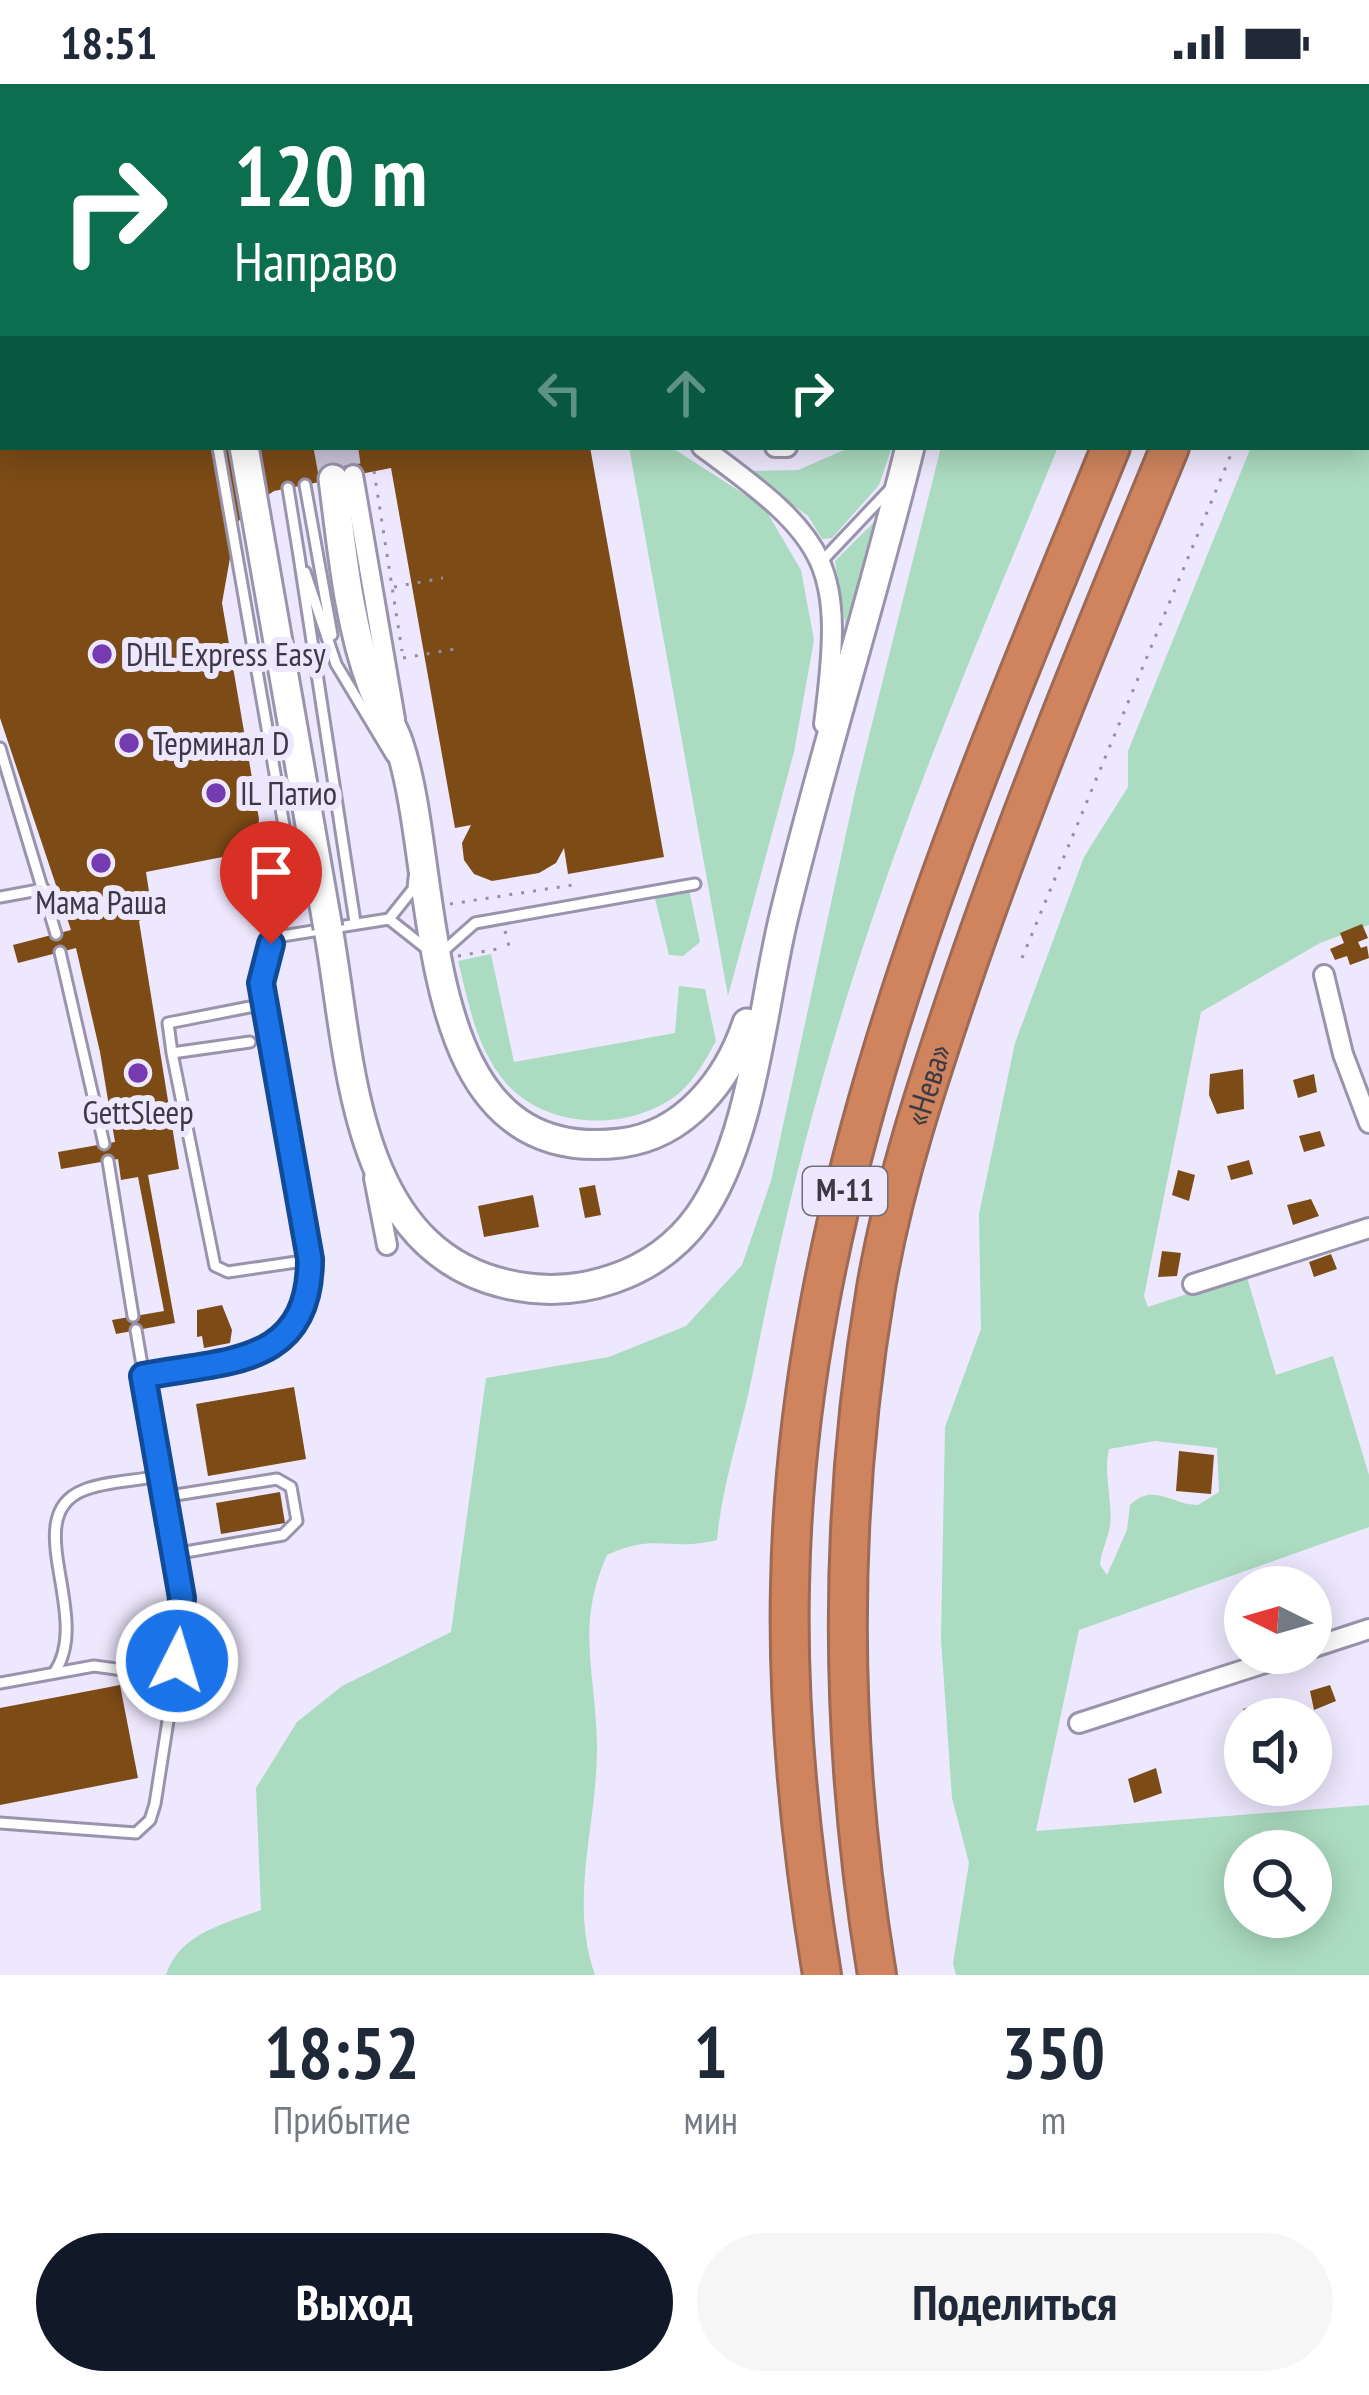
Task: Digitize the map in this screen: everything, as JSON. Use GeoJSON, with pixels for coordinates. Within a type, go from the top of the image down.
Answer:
{"type":"FeatureCollection","features":[{"type":"Feature","properties":{"kind":"highway","name":"«Нева»"},"geometry":{"type":"LineString","coordinates":[[822,1975],[794,1744],[790,1586],[800,1442],[825,1277],[870,1085],[928,912],[1110,450]]}},
{"type":"Feature","properties":{"kind":"highway","name":"«Нева»"},"geometry":{"type":"LineString","coordinates":[[878,1975],[848,1744],[844,1584],[853,1450],[877,1283],[922,1100],[973,950],[1168,450]]}},
{"type":"Feature","properties":{"kind":"street"},"geometry":{"type":"LineString","coordinates":[[245,450],[342,925],[366,1138],[387,1245]]}},
{"type":"Feature","properties":{"kind":"street"},"geometry":{"type":"LineString","coordinates":[[706,450],[779,503],[806,532],[833,600],[834,641],[810,812]]}},
{"type":"Feature","properties":{"kind":"street"},"geometry":{"type":"LineString","coordinates":[[366,1138],[398,1210],[431,1246],[494,1282],[544,1290],[589,1286],[638,1269],[682,1236],[709,1202],[735,1131],[810,812],[909,450]]}},
{"type":"Feature","properties":{"kind":"street"},"geometry":{"type":"LineString","coordinates":[[330,480],[357,634],[372,686],[400,745],[444,998],[465,1058],[503,1110],[561,1140],[627,1143],[670,1126],[719,1081],[742,1037],[782,923]]}},
{"type":"Feature","properties":{"kind":"street"},"geometry":{"type":"LineString","coordinates":[[1324,975],[1343,1054],[1369,1123]]}},
{"type":"Feature","properties":{"kind":"street"},"geometry":{"type":"LineString","coordinates":[[1193,1284],[1369,1228]]}},
{"type":"Feature","properties":{"kind":"street"},"geometry":{"type":"LineString","coordinates":[[1332,1641],[1369,1629]]}},
{"type":"Feature","properties":{"kind":"street"},"geometry":{"type":"LineString","coordinates":[[1079,1723],[1231,1674]]}},
{"type":"Feature","properties":{"kind":"lane"},"geometry":{"type":"LineString","coordinates":[[219,450],[290,860],[342,925]]}},
{"type":"Feature","properties":{"kind":"lane"},"geometry":{"type":"LineString","coordinates":[[821,561],[903,476]]}},
{"type":"Feature","properties":{"kind":"lane"},"geometry":{"type":"LineString","coordinates":[[330,480],[336,664]]}},
{"type":"Feature","properties":{"kind":"lane"},"geometry":{"type":"LineString","coordinates":[[288,488],[342,925]]}},
{"type":"Feature","properties":{"kind":"lane"},"geometry":{"type":"LineString","coordinates":[[299,556],[336,664],[395,762],[416,840],[412,889],[389,919]]}},
{"type":"Feature","properties":{"kind":"lane"},"geometry":{"type":"LineString","coordinates":[[0,748],[56,934]]}},
{"type":"Feature","properties":{"kind":"lane"},"geometry":{"type":"LineString","coordinates":[[143,1376],[231,1360],[280,1343],[303,1313],[310,1259],[261,970],[271,944],[295,932],[389,919],[439,958],[475,923],[695,884]]}},
{"type":"Feature","properties":{"kind":"lane"},"geometry":{"type":"LineString","coordinates":[[0,897],[44,889]]}},
{"type":"Feature","properties":{"kind":"lane"},"geometry":{"type":"LineString","coordinates":[[61,952],[104,1144]]}},
{"type":"Feature","properties":{"kind":"lane"},"geometry":{"type":"LineString","coordinates":[[265,1004],[168,1024],[172,1053],[215,1265],[228,1272],[310,1259]]}},
{"type":"Feature","properties":{"kind":"lane"},"geometry":{"type":"LineString","coordinates":[[172,1053],[250,1042]]}},
{"type":"Feature","properties":{"kind":"lane"},"geometry":{"type":"LineString","coordinates":[[108,1162],[134,1316]]}},
{"type":"Feature","properties":{"kind":"lane"},"geometry":{"type":"LineString","coordinates":[[0,1823],[50,1823],[124,1834],[143,1828],[155,1804],[182,1631],[174,1554],[136,1330]]}},
{"type":"Feature","properties":{"kind":"lane"},"geometry":{"type":"LineString","coordinates":[[54,1673],[70,1643],[55,1540],[58,1513],[83,1490],[159,1477]]}},
{"type":"Feature","properties":{"kind":"lane"},"geometry":{"type":"LineString","coordinates":[[164,1497],[277,1479],[290,1487],[297,1521],[284,1535],[174,1554]]}},
{"type":"Feature","properties":{"kind":"lane"},"geometry":{"type":"LineString","coordinates":[[0,1683],[94,1666],[175,1677]]}},
{"type":"Feature","properties":{"kind":"path"},"geometry":{"type":"LineString","coordinates":[[1022,958],[1233,450]]}},
{"type":"Feature","properties":{"kind":"path"},"geometry":{"type":"LineString","coordinates":[[374,471],[403,658],[455,649]]}},
{"type":"Feature","properties":{"kind":"path"},"geometry":{"type":"LineString","coordinates":[[392,587],[442,578]]}},
{"type":"Feature","properties":{"kind":"path"},"geometry":{"type":"LineString","coordinates":[[446,905],[579,884]]}},
{"type":"Feature","properties":{"kind":"path"},"geometry":{"type":"LineString","coordinates":[[439,958],[506,947],[502,918]]}},
{"type":"Feature","properties":{"kind":"green space"},"geometry":{"type":"Polygon","coordinates":[[[630,450],[676,450],[764,507],[801,570],[814,640],[794,752],[728,996],[630,450]]]}},
{"type":"Feature","properties":{"kind":"green space"},"geometry":{"type":"Polygon","coordinates":[[[844,450],[891,450],[879,485],[832,538],[822,539],[808,516],[747,471],[798,470],[844,450]]]}},
{"type":"Feature","properties":{"kind":"green space"},"geometry":{"type":"Polygon","coordinates":[[[940,450],[1057,450],[919,789],[840,1020],[778,1253],[717,1540],[624,1548],[607,1555],[597,1581],[590,1627],[596,1774],[584,1889],[587,1946],[595,1975],[166,1975],[192,1940],[261,1910],[256,1788],[297,1722],[342,1686],[451,1632],[486,1378],[609,1357],[686,1326],[742,1265],[771,1181],[855,792],[940,450]]]}},
{"type":"Feature","properties":{"kind":"green space"},"geometry":{"type":"Polygon","coordinates":[[[1250,450],[1369,450],[1369,925],[1320,943],[1201,1012],[1144,1296],[1148,1307],[1246,1274],[1276,1375],[1333,1356],[1369,1475],[1369,1527],[1259,1566],[1224,1566],[1224,1578],[1079,1630],[1036,1831],[1369,1805],[1369,1975],[956,1975],[953,1963],[969,1863],[952,1798],[941,1639],[945,1427],[981,1329],[979,1214],[1015,1043],[1084,857],[1128,787],[1128,751],[1250,450]],[[1155,1441],[1109,1449],[1110,1526],[1100,1565],[1107,1575],[1127,1530],[1130,1505],[1139,1498],[1155,1495],[1198,1505],[1219,1492],[1217,1448],[1155,1441]]]}},
{"type":"Feature","properties":{"kind":"green space"},"geometry":{"type":"Polygon","coordinates":[[[876,520],[847,634],[835,561],[876,520]]]}},
{"type":"Feature","properties":{"kind":"green space"},"geometry":{"type":"Polygon","coordinates":[[[689,889],[700,942],[683,956],[669,955],[654,895],[689,889]]]}},
{"type":"Feature","properties":{"kind":"green space"},"geometry":{"type":"Polygon","coordinates":[[[491,954],[514,1062],[675,1033],[679,986],[705,989],[716,1041],[678,1094],[637,1115],[589,1120],[543,1110],[506,1083],[475,1025],[458,961],[491,954]]]}},
{"type":"Feature","properties":{"kind":"building"},"geometry":{"type":"Polygon","coordinates":[[[0,450],[591,450],[664,857],[568,874],[564,848],[556,863],[539,873],[492,881],[474,874],[464,860],[462,843],[471,825],[455,828],[391,468],[274,491],[253,505],[236,524],[222,603],[259,819],[257,843],[243,853],[146,872],[152,911],[139,921],[179,1169],[148,1175],[175,1323],[116,1334],[112,1320],[164,1311],[138,1177],[121,1180],[118,1159],[61,1169],[58,1152],[115,1142],[76,948],[18,963],[13,945],[71,930],[0,718],[0,450]]]}},
{"type":"Feature","properties":{"kind":"building"},"geometry":{"type":"Polygon","coordinates":[[[1362,924],[1368,938],[1358,942],[1361,948],[1367,946],[1369,958],[1350,965],[1347,956],[1335,960],[1330,949],[1344,943],[1340,933],[1362,924]]]}},
{"type":"Feature","properties":{"kind":"building"},"geometry":{"type":"Polygon","coordinates":[[[1243,1069],[1244,1109],[1217,1114],[1209,1095],[1210,1074],[1243,1069]]]}},
{"type":"Feature","properties":{"kind":"building"},"geometry":{"type":"Polygon","coordinates":[[[1314,1074],[1317,1092],[1298,1098],[1293,1080],[1314,1074]]]}},
{"type":"Feature","properties":{"kind":"building"},"geometry":{"type":"Polygon","coordinates":[[[1320,1131],[1325,1146],[1304,1152],[1299,1136],[1320,1131]]]}},
{"type":"Feature","properties":{"kind":"building"},"geometry":{"type":"Polygon","coordinates":[[[1249,1160],[1253,1174],[1231,1180],[1227,1166],[1249,1160]]]}},
{"type":"Feature","properties":{"kind":"building"},"geometry":{"type":"Polygon","coordinates":[[[1178,1170],[1195,1175],[1189,1201],[1172,1195],[1178,1170]]]}},
{"type":"Feature","properties":{"kind":"building"},"geometry":{"type":"Polygon","coordinates":[[[595,1185],[601,1215],[585,1218],[579,1188],[595,1185]]]}},
{"type":"Feature","properties":{"kind":"building"},"geometry":{"type":"Polygon","coordinates":[[[533,1195],[539,1227],[484,1237],[478,1206],[533,1195]]]}},
{"type":"Feature","properties":{"kind":"building"},"geometry":{"type":"Polygon","coordinates":[[[1311,1199],[1319,1216],[1293,1225],[1287,1205],[1311,1199]]]}},
{"type":"Feature","properties":{"kind":"building"},"geometry":{"type":"Polygon","coordinates":[[[1162,1251],[1181,1253],[1177,1276],[1158,1277],[1162,1251]]]}},
{"type":"Feature","properties":{"kind":"building"},"geometry":{"type":"Polygon","coordinates":[[[1331,1254],[1337,1269],[1314,1277],[1309,1262],[1331,1254]]]}},
{"type":"Feature","properties":{"kind":"building"},"geometry":{"type":"Polygon","coordinates":[[[222,1305],[232,1330],[230,1343],[204,1348],[202,1336],[197,1337],[197,1310],[222,1305]]]}},
{"type":"Feature","properties":{"kind":"building"},"geometry":{"type":"Polygon","coordinates":[[[294,1387],[306,1459],[208,1476],[196,1404],[294,1387]]]}},
{"type":"Feature","properties":{"kind":"building"},"geometry":{"type":"Polygon","coordinates":[[[1179,1451],[1214,1455],[1211,1494],[1176,1491],[1179,1451]]]}},
{"type":"Feature","properties":{"kind":"building"},"geometry":{"type":"Polygon","coordinates":[[[280,1492],[285,1523],[221,1534],[216,1503],[280,1492]]]}},
{"type":"Feature","properties":{"kind":"building"},"geometry":{"type":"Polygon","coordinates":[[[120,1685],[138,1778],[0,1805],[0,1708],[120,1685]]]}},
{"type":"Feature","properties":{"kind":"building"},"geometry":{"type":"Polygon","coordinates":[[[1330,1685],[1336,1701],[1311,1698],[1310,1691],[1330,1685]]]}},
{"type":"Feature","properties":{"kind":"building"},"geometry":{"type":"Polygon","coordinates":[[[1156,1768],[1162,1793],[1134,1803],[1128,1779],[1156,1768]]]}},
{"type":"Feature","properties":{"kind":"tunnel"},"geometry":{"type":"LineString","coordinates":[[328,450],[333,479]]}},
{"type":"Feature","properties":{"kind":"tunnel"},"geometry":{"type":"LineString","coordinates":[[349,450],[353,475]]}},
{"type":"Feature","properties":{"kind":"place","name":"DHL Express Easy"},"geometry":{"type":"Point","coordinates":[102,654]}},
{"type":"Feature","properties":{"kind":"place","name":"Терминал D"},"geometry":{"type":"Point","coordinates":[129,743]}},
{"type":"Feature","properties":{"kind":"place","name":"IL Патио"},"geometry":{"type":"Point","coordinates":[216,793]}},
{"type":"Feature","properties":{"kind":"place","name":"Мама Раша"},"geometry":{"type":"Point","coordinates":[101,863]}},
{"type":"Feature","properties":{"kind":"place","name":"GettSleep"},"geometry":{"type":"Point","coordinates":[138,1073]}},
{"type":"Feature","properties":{"kind":"route"},"geometry":{"type":"LineString","coordinates":[[177,1661],[182,1598],[143,1376],[266,1350],[294,1329],[308,1297],[310,1259],[261,983],[263,959],[271,944]]}}]}
